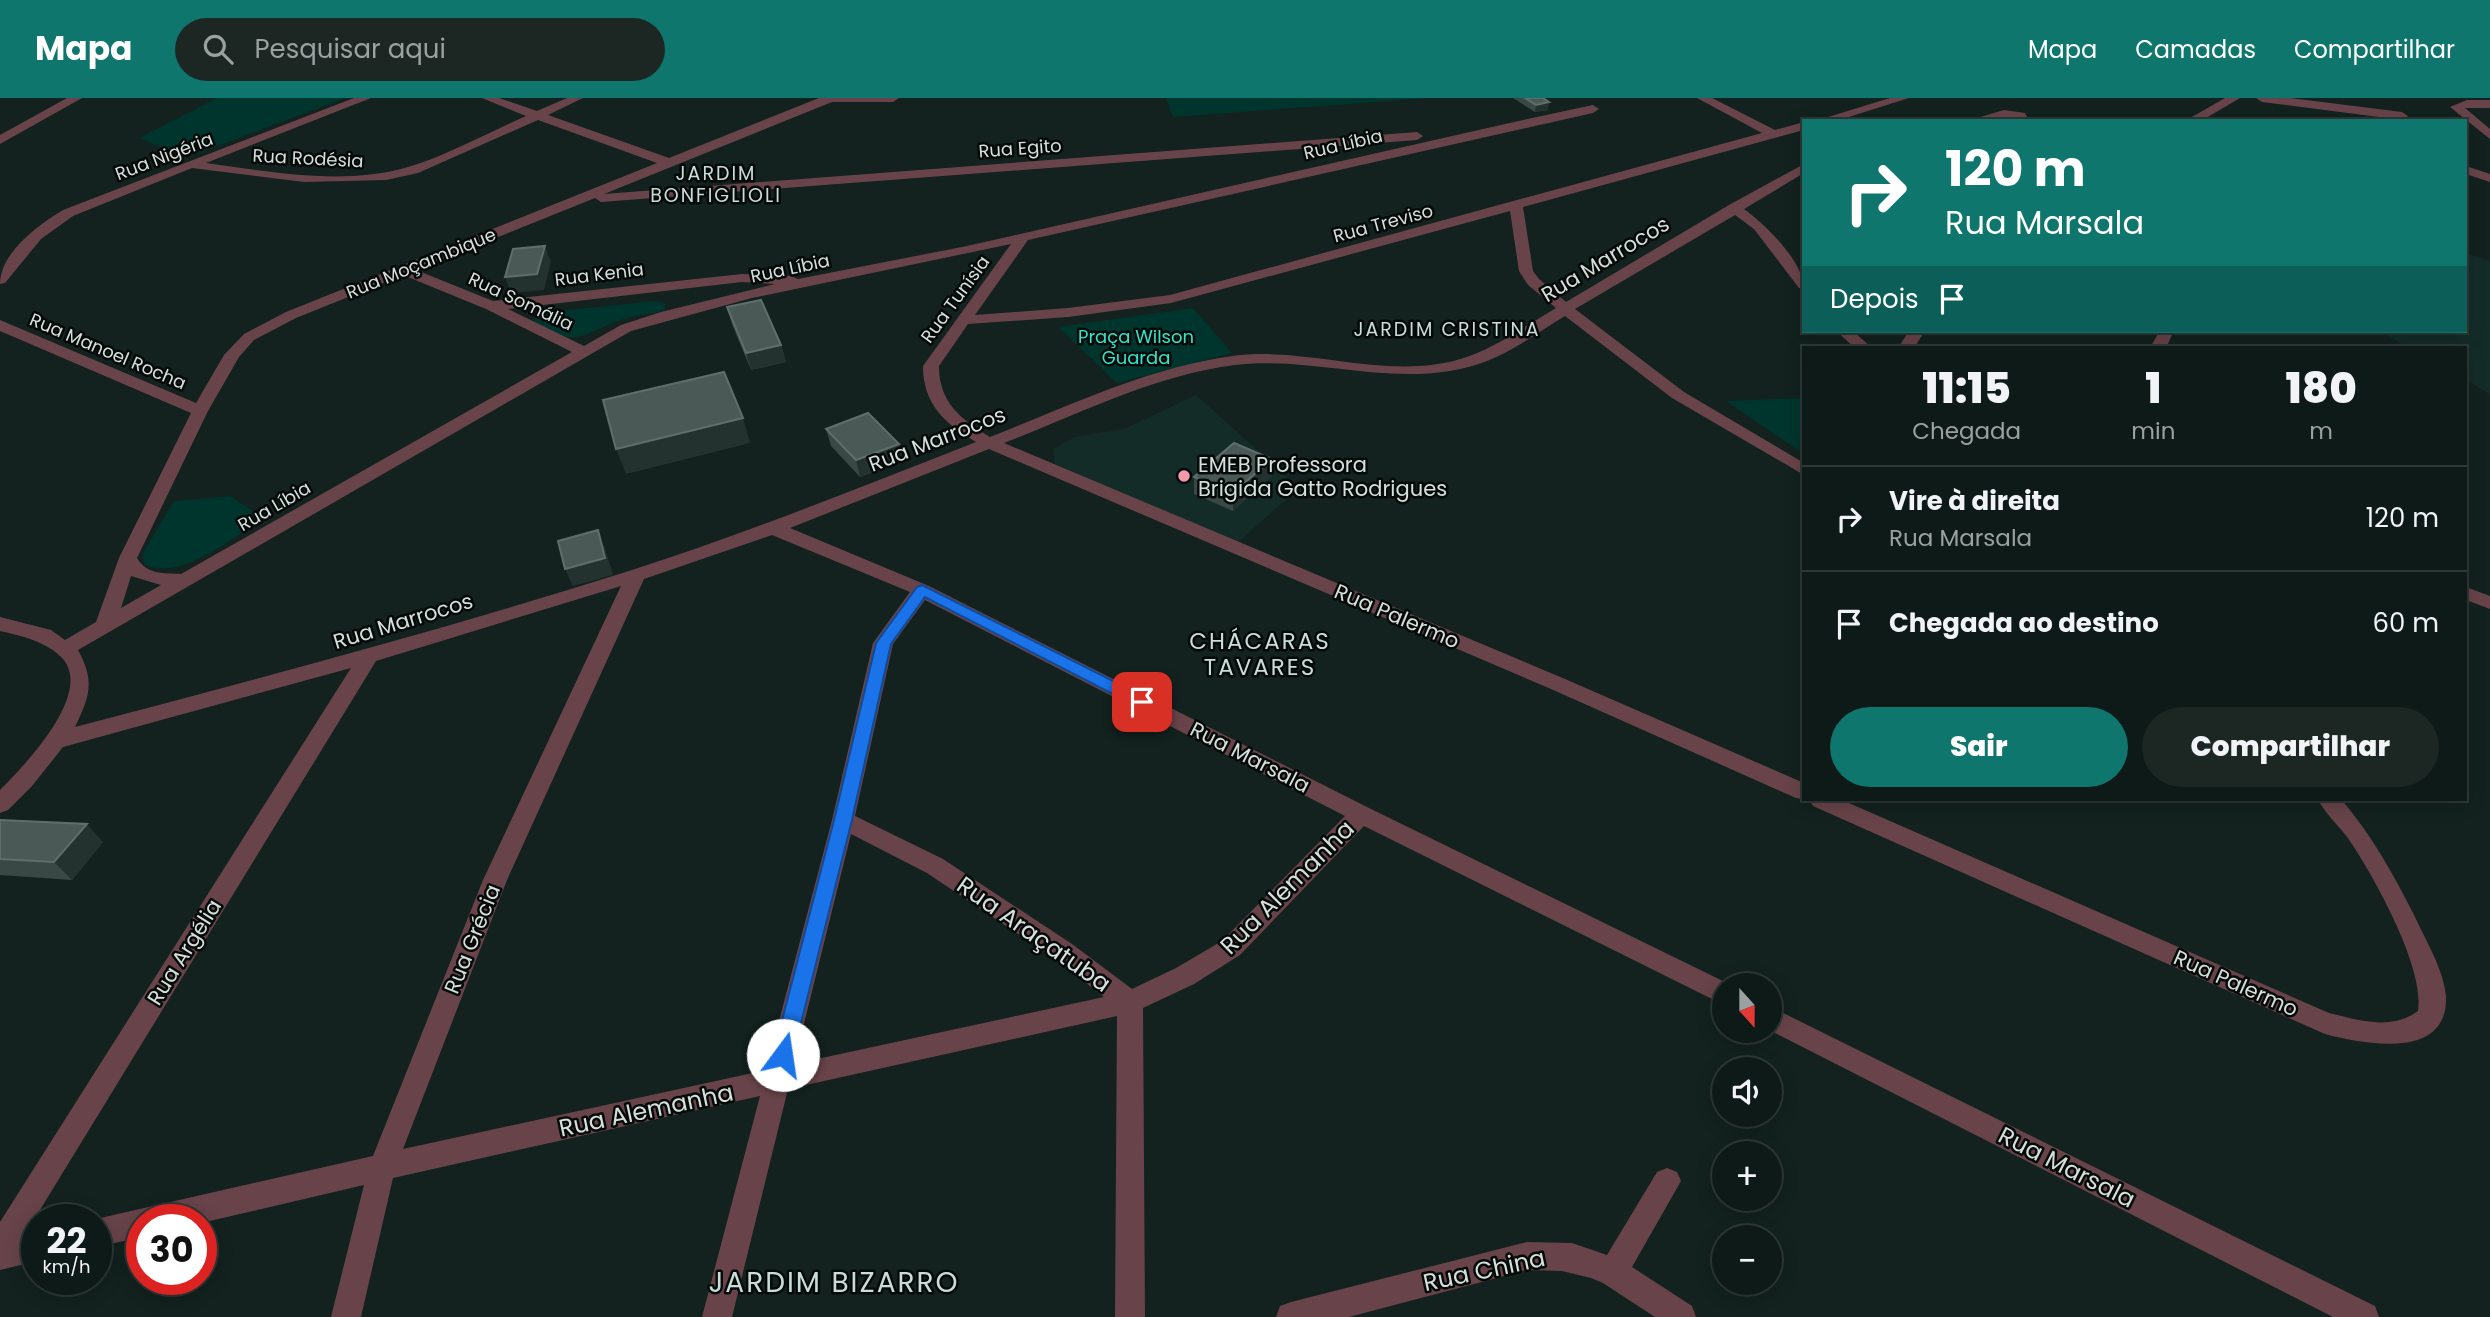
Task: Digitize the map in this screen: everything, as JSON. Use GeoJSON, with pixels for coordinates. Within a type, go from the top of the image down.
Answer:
{"type":"FeatureCollection","features":[{"type":"Feature","properties":{"kind":"street"},"geometry":{"type":"LineString","coordinates":[[0,140],[76,98]]}},
{"type":"Feature","properties":{"kind":"street","name":"Rua Nigéria"},"geometry":{"type":"LineString","coordinates":[[0,280],[35,235],[55,218],[365,98]]}},
{"type":"Feature","properties":{"kind":"street"},"geometry":{"type":"LineString","coordinates":[[488,98],[670,163]]}},
{"type":"Feature","properties":{"kind":"street","name":"Rua Rodésia"},"geometry":{"type":"LineString","coordinates":[[190,165],[311,179],[358,181],[387,177],[413,170],[577,98]]}},
{"type":"Feature","properties":{"kind":"street"},"geometry":{"type":"LineString","coordinates":[[830,98],[893,98]]}},
{"type":"Feature","properties":{"kind":"street","name":"Rua Moçambique"},"geometry":{"type":"LineString","coordinates":[[105,625],[128,558],[200,411],[232,355],[249,337],[291,315],[670,163],[790,109],[830,98]]}},
{"type":"Feature","properties":{"kind":"street"},"geometry":{"type":"LineString","coordinates":[[1703,98],[1773,134]]}},
{"type":"Feature","properties":{"kind":"street"},"geometry":{"type":"LineString","coordinates":[[1828,119],[1903,98]]}},
{"type":"Feature","properties":{"kind":"street"},"geometry":{"type":"LineString","coordinates":[[2195,119],[2234,98]]}},
{"type":"Feature","properties":{"kind":"street"},"geometry":{"type":"LineString","coordinates":[[2248,98],[2301,116]]}},
{"type":"Feature","properties":{"kind":"street"},"geometry":{"type":"LineString","coordinates":[[2262,98],[2405,119]]}},
{"type":"Feature","properties":{"kind":"street"},"geometry":{"type":"LineString","coordinates":[[2373,98],[2405,119]]}},
{"type":"Feature","properties":{"kind":"street"},"geometry":{"type":"LineString","coordinates":[[2490,104],[2456,107],[2490,135]]}},
{"type":"Feature","properties":{"kind":"street","name":"Rua Líbia"},"geometry":{"type":"LineString","coordinates":[[66,648],[626,328],[730,300],[1023,237],[1465,135],[1593,109]]}},
{"type":"Feature","properties":{"kind":"street"},"geometry":{"type":"LineString","coordinates":[[1982,119],[2004,114],[2021,116],[2023,119]]}},
{"type":"Feature","properties":{"kind":"street","name":"Rua Treviso"},"geometry":{"type":"LineString","coordinates":[[965,320],[1085,313],[1171,299],[1802,126]]}},
{"type":"Feature","properties":{"kind":"street","name":"Rua Egito"},"geometry":{"type":"LineString","coordinates":[[578,200],[1420,135],[1465,135]]}},
{"type":"Feature","properties":{"kind":"street"},"geometry":{"type":"LineString","coordinates":[[1292,145],[1317,169]]}},
{"type":"Feature","properties":{"kind":"street","name":"Rua Marrocos"},"geometry":{"type":"LineString","coordinates":[[58,740],[369,656],[636,575],[773,528],[1145,382],[1232,359],[1319,362],[1373,371],[1422,372],[1461,367],[1484,357],[1566,310],[1802,169]]}},
{"type":"Feature","properties":{"kind":"street"},"geometry":{"type":"LineString","coordinates":[[2469,169],[2490,178]]}},
{"type":"Feature","properties":{"kind":"street"},"geometry":{"type":"LineString","coordinates":[[1516,206],[1527,271],[1533,282],[1609,345],[1678,395],[1802,469]]}},
{"type":"Feature","properties":{"kind":"street"},"geometry":{"type":"LineString","coordinates":[[1734,208],[1759,226],[1802,282]]}},
{"type":"Feature","properties":{"kind":"street","name":"Rua Tunísia"},"geometry":{"type":"LineString","coordinates":[[989,443],[938,406],[929,384],[931,366],[1023,237]]}},
{"type":"Feature","properties":{"kind":"street","name":"Rua Somália"},"geometry":{"type":"LineString","coordinates":[[404,270],[491,306],[582,351]]}},
{"type":"Feature","properties":{"kind":"street","name":"Rua Kenia"},"geometry":{"type":"LineString","coordinates":[[491,306],[742,278],[811,282]]}},
{"type":"Feature","properties":{"kind":"street","name":"Rua Kenia"},"geometry":{"type":"LineString","coordinates":[[669,285],[711,290],[730,300]]}},
{"type":"Feature","properties":{"kind":"street","name":"Rua Manoel Rocha"},"geometry":{"type":"LineString","coordinates":[[0,326],[200,411]]}},
{"type":"Feature","properties":{"kind":"street"},"geometry":{"type":"LineString","coordinates":[[1846,333],[1862,346]]}},
{"type":"Feature","properties":{"kind":"street","name":"Rua Palermo"},"geometry":{"type":"LineString","coordinates":[[989,443],[1558,684],[1802,791]]}},
{"type":"Feature","properties":{"kind":"street","name":"Rua Marsala"},"geometry":{"type":"LineString","coordinates":[[773,528],[922,590],[1361,814],[1712,988]]}},
{"type":"Feature","properties":{"kind":"street"},"geometry":{"type":"LineString","coordinates":[[128,558],[135,571],[145,578],[183,580]]}},
{"type":"Feature","properties":{"kind":"street","name":"Rua Grécia"},"geometry":{"type":"LineString","coordinates":[[346,1317],[382,1167],[495,880],[636,575]]}},
{"type":"Feature","properties":{"kind":"street"},"geometry":{"type":"LineString","coordinates":[[717,1317],[843,820],[883,643],[922,590]]}},
{"type":"Feature","properties":{"kind":"street"},"geometry":{"type":"LineString","coordinates":[[2467,593],[2490,603]]}},
{"type":"Feature","properties":{"kind":"street"},"geometry":{"type":"LineString","coordinates":[[0,624],[23,627],[48,635],[66,648],[80,665],[81,687],[72,715],[58,740],[29,777],[0,804]]}},
{"type":"Feature","properties":{"kind":"street","name":"Rua Argélia"},"geometry":{"type":"LineString","coordinates":[[0,1248],[369,656]]}},
{"type":"Feature","properties":{"kind":"street","name":"Rua Palermo"},"geometry":{"type":"LineString","coordinates":[[1823,801],[2325,1023],[2369,1033],[2398,1034],[2416,1029],[2430,1017],[2432,996],[2425,966],[2383,876],[2355,831],[2330,801]]}},
{"type":"Feature","properties":{"kind":"street","name":"Rua Alemanha"},"geometry":{"type":"LineString","coordinates":[[217,1205],[1130,1002],[1185,976],[1231,948],[1361,814]]}},
{"type":"Feature","properties":{"kind":"street","name":"Rua Araçatuba"},"geometry":{"type":"LineString","coordinates":[[843,820],[935,866],[1063,951],[1130,1002],[1130,1317]]}},
{"type":"Feature","properties":{"kind":"street","name":"Rua Marsala"},"geometry":{"type":"LineString","coordinates":[[1782,1024],[2364,1317]]}},
{"type":"Feature","properties":{"kind":"street"},"geometry":{"type":"LineString","coordinates":[[1613,1272],[1667,1181]]}},
{"type":"Feature","properties":{"kind":"street"},"geometry":{"type":"LineString","coordinates":[[0,1256],[21,1251]]}},
{"type":"Feature","properties":{"kind":"street","name":"Rua China"},"geometry":{"type":"LineString","coordinates":[[1291,1317],[1527,1256],[1562,1255],[1585,1260],[1613,1272],[1681,1317]]}},
{"type":"Feature","properties":{"kind":"shaded area"},"geometry":{"type":"Polygon","coordinates":[[[2467,253],[2490,261],[2490,394],[2467,381],[2467,346],[2405,346],[2383,333],[2467,333],[2467,253]]]}},
{"type":"Feature","properties":{"kind":"shaded area","name":"EMEB Professora Brigida Gatto Rodrigues"},"geometry":{"type":"Polygon","coordinates":[[[1196,395],[1299,488],[1236,544],[1055,464],[1053,449],[1075,437],[1124,429],[1196,395]]]}},
{"type":"Feature","properties":{"kind":"green space"},"geometry":{"type":"Polygon","coordinates":[[[217,98],[345,98],[199,153],[181,155],[139,138],[217,98]]]}},
{"type":"Feature","properties":{"kind":"green space"},"geometry":{"type":"Polygon","coordinates":[[[1166,98],[1431,98],[1173,117],[1166,98]]]}},
{"type":"Feature","properties":{"kind":"green space"},"geometry":{"type":"Polygon","coordinates":[[[654,301],[665,303],[665,309],[627,318],[582,336],[561,336],[533,321],[541,313],[654,301]]]}},
{"type":"Feature","properties":{"kind":"green space","name":"Praça Wilson Guarda"},"geometry":{"type":"Polygon","coordinates":[[[1193,308],[1232,353],[1117,383],[1058,327],[1193,308]]]}},
{"type":"Feature","properties":{"kind":"green space"},"geometry":{"type":"Polygon","coordinates":[[[1802,398],[1802,451],[1799,451],[1726,401],[1802,398]]]}},
{"type":"Feature","properties":{"kind":"green space"},"geometry":{"type":"Polygon","coordinates":[[[230,496],[263,518],[190,563],[158,568],[144,564],[143,553],[174,501],[230,496]]]}},
{"type":"Feature","properties":{"kind":"building"},"geometry":{"type":"Polygon","coordinates":[[[1525,98],[1543,98],[1549,102],[1536,105],[1525,98]]]}},
{"type":"Feature","properties":{"kind":"building"},"geometry":{"type":"Polygon","coordinates":[[[545,246],[537,274],[505,277],[513,249],[545,246]]]}},
{"type":"Feature","properties":{"kind":"building"},"geometry":{"type":"Polygon","coordinates":[[[761,300],[781,345],[746,353],[727,307],[761,300]]]}},
{"type":"Feature","properties":{"kind":"building"},"geometry":{"type":"Polygon","coordinates":[[[724,372],[743,418],[616,449],[603,400],[724,372]]]}},
{"type":"Feature","properties":{"kind":"building"},"geometry":{"type":"Polygon","coordinates":[[[868,413],[899,444],[856,460],[826,429],[868,413]]]}},
{"type":"Feature","properties":{"kind":"building"},"geometry":{"type":"Polygon","coordinates":[[[1234,443],[1272,459],[1233,493],[1194,477],[1234,443]]]}},
{"type":"Feature","properties":{"kind":"building"},"geometry":{"type":"Polygon","coordinates":[[[598,530],[605,558],[565,569],[558,541],[598,530]]]}},
{"type":"Feature","properties":{"kind":"building"},"geometry":{"type":"Polygon","coordinates":[[[0,820],[87,824],[54,862],[0,859],[0,820]]]}},
{"type":"Feature","properties":{"kind":"place","name":"EMEB Professora Brigida Gatto Rodrigues"},"geometry":{"type":"Point","coordinates":[1184,476]}},
{"type":"Feature","properties":{"kind":"district","name":"JARDIM BONFIGLIOLI"},"geometry":{"type":"Point","coordinates":[716,184]}},
{"type":"Feature","properties":{"kind":"district","name":"JARDIM CRISTINA"},"geometry":{"type":"Point","coordinates":[1447,329]}},
{"type":"Feature","properties":{"kind":"district","name":"CHÁCARAS TAVARES"},"geometry":{"type":"Point","coordinates":[1260,654]}},
{"type":"Feature","properties":{"kind":"district","name":"JARDIM BIZARRO"},"geometry":{"type":"Point","coordinates":[834,1282]}},
{"type":"Feature","properties":{"kind":"route"},"geometry":{"type":"LineString","coordinates":[[783,1055],[843,820],[883,643],[922,590],[1142,702]]}}]}
